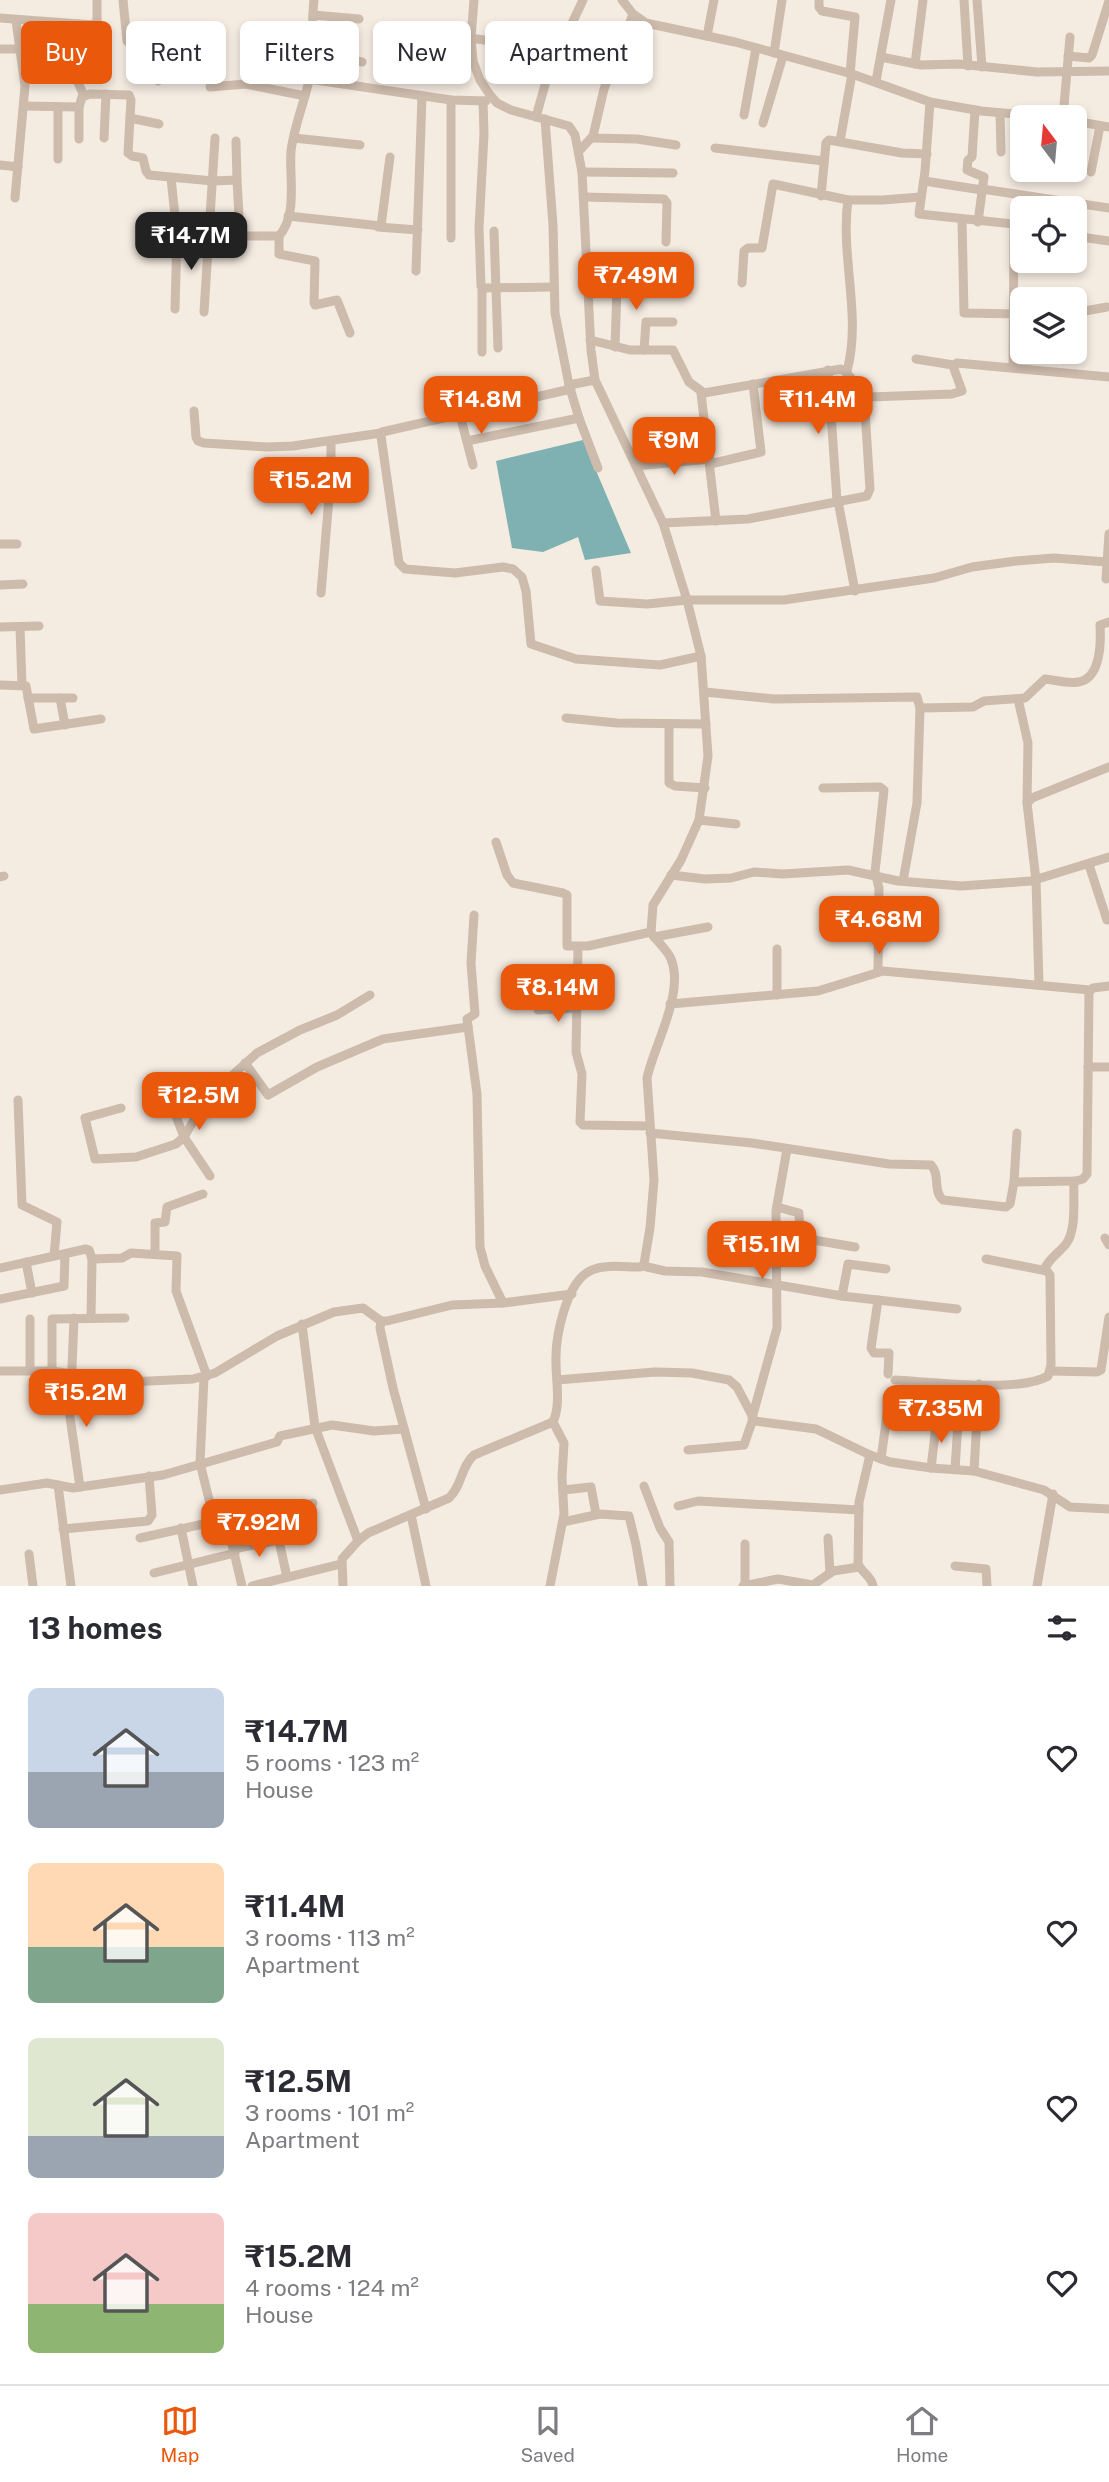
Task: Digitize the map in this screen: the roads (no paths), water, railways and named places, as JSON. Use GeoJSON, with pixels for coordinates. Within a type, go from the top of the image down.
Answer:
{"type":"FeatureCollection","features":[{"type":"Feature","properties":{"kind":"street"},"geometry":{"type":"LineString","coordinates":[[96,21],[97,0]]}},
{"type":"Feature","properties":{"kind":"street"},"geometry":{"type":"LineString","coordinates":[[123,0],[126,31]]}},
{"type":"Feature","properties":{"kind":"street"},"geometry":{"type":"LineString","coordinates":[[313,21],[314,0]]}},
{"type":"Feature","properties":{"kind":"street"},"geometry":{"type":"LineString","coordinates":[[474,0],[471,38],[475,69],[495,101],[511,110],[571,128],[580,150],[590,340],[595,380],[663,523],[701,656],[708,746],[699,820],[681,860],[653,905],[652,934],[671,961],[673,979],[664,1031],[647,1078],[654,1190],[643,1266]]}},
{"type":"Feature","properties":{"kind":"street"},"geometry":{"type":"LineString","coordinates":[[583,0],[548,75],[541,118],[554,225],[555,313],[570,387],[598,468]]}},
{"type":"Feature","properties":{"kind":"street"},"geometry":{"type":"LineString","coordinates":[[622,0],[633,14],[646,23],[756,48],[851,74],[930,102],[1010,114]]}},
{"type":"Feature","properties":{"kind":"street"},"geometry":{"type":"LineString","coordinates":[[707,36],[714,0]]}},
{"type":"Feature","properties":{"kind":"street"},"geometry":{"type":"LineString","coordinates":[[763,123],[779,55],[782,0]]}},
{"type":"Feature","properties":{"kind":"street"},"geometry":{"type":"LineString","coordinates":[[819,0],[818,7],[822,11],[855,17],[851,74],[840,142]]}},
{"type":"Feature","properties":{"kind":"street"},"geometry":{"type":"LineString","coordinates":[[876,81],[891,0]]}},
{"type":"Feature","properties":{"kind":"street"},"geometry":{"type":"LineString","coordinates":[[915,64],[923,0]]}},
{"type":"Feature","properties":{"kind":"street"},"geometry":{"type":"LineString","coordinates":[[964,0],[968,66]]}},
{"type":"Feature","properties":{"kind":"street"},"geometry":{"type":"LineString","coordinates":[[977,0],[982,68]]}},
{"type":"Feature","properties":{"kind":"street"},"geometry":{"type":"LineString","coordinates":[[1068,56],[1089,58],[1092,55],[1109,1]]}},
{"type":"Feature","properties":{"kind":"street"},"geometry":{"type":"LineString","coordinates":[[580,150],[592,138],[604,89],[633,14]]}},
{"type":"Feature","properties":{"kind":"street"},"geometry":{"type":"LineString","coordinates":[[313,15],[359,19]]}},
{"type":"Feature","properties":{"kind":"street"},"geometry":{"type":"LineString","coordinates":[[0,18],[21,21]]}},
{"type":"Feature","properties":{"kind":"street"},"geometry":{"type":"LineString","coordinates":[[16,21],[21,56]]}},
{"type":"Feature","properties":{"kind":"street"},"geometry":{"type":"LineString","coordinates":[[1064,105],[1070,37]]}},
{"type":"Feature","properties":{"kind":"street"},"geometry":{"type":"LineString","coordinates":[[471,38],[485,40]]}},
{"type":"Feature","properties":{"kind":"street"},"geometry":{"type":"LineString","coordinates":[[744,115],[756,48]]}},
{"type":"Feature","properties":{"kind":"street"},"geometry":{"type":"LineString","coordinates":[[0,49],[20,49]]}},
{"type":"Feature","properties":{"kind":"street"},"geometry":{"type":"LineString","coordinates":[[881,57],[915,64],[1041,72],[1109,71]]}},
{"type":"Feature","properties":{"kind":"street"},"geometry":{"type":"LineString","coordinates":[[15,198],[24,106],[23,84]]}},
{"type":"Feature","properties":{"kind":"street"},"geometry":{"type":"LineString","coordinates":[[78,84],[84,96]]}},
{"type":"Feature","properties":{"kind":"street"},"geometry":{"type":"LineString","coordinates":[[210,87],[246,84],[305,96]]}},
{"type":"Feature","properties":{"kind":"street"},"geometry":{"type":"LineString","coordinates":[[308,84],[294,138],[288,216],[279,236],[279,254],[315,261],[314,303],[315,305],[337,300],[350,333]]}},
{"type":"Feature","properties":{"kind":"street"},"geometry":{"type":"LineString","coordinates":[[342,84],[451,100],[495,101]]}},
{"type":"Feature","properties":{"kind":"street"},"geometry":{"type":"LineString","coordinates":[[104,138],[106,94]]}},
{"type":"Feature","properties":{"kind":"street"},"geometry":{"type":"LineString","coordinates":[[84,96],[130,96],[128,153],[143,158],[149,175],[213,181],[237,180]]}},
{"type":"Feature","properties":{"kind":"street"},"geometry":{"type":"LineString","coordinates":[[79,139],[79,107],[84,96]]}},
{"type":"Feature","properties":{"kind":"street"},"geometry":{"type":"LineString","coordinates":[[416,271],[422,96]]}},
{"type":"Feature","properties":{"kind":"street"},"geometry":{"type":"LineString","coordinates":[[451,100],[452,239]]}},
{"type":"Feature","properties":{"kind":"street"},"geometry":{"type":"LineString","coordinates":[[482,352],[479,228],[483,101]]}},
{"type":"Feature","properties":{"kind":"street"},"geometry":{"type":"LineString","coordinates":[[930,102],[919,214],[1010,224]]}},
{"type":"Feature","properties":{"kind":"street"},"geometry":{"type":"LineString","coordinates":[[24,106],[79,107]]}},
{"type":"Feature","properties":{"kind":"street"},"geometry":{"type":"LineString","coordinates":[[58,107],[58,159]]}},
{"type":"Feature","properties":{"kind":"street"},"geometry":{"type":"LineString","coordinates":[[975,110],[972,157],[968,160],[967,170],[984,176],[978,222]]}},
{"type":"Feature","properties":{"kind":"street"},"geometry":{"type":"LineString","coordinates":[[1000,113],[1001,152]]}},
{"type":"Feature","properties":{"kind":"street"},"geometry":{"type":"LineString","coordinates":[[130,118],[159,124]]}},
{"type":"Feature","properties":{"kind":"street"},"geometry":{"type":"LineString","coordinates":[[1087,123],[1105,126],[1091,172]]}},
{"type":"Feature","properties":{"kind":"street"},"geometry":{"type":"LineString","coordinates":[[204,312],[215,138]]}},
{"type":"Feature","properties":{"kind":"street"},"geometry":{"type":"LineString","coordinates":[[294,138],[360,145]]}},
{"type":"Feature","properties":{"kind":"street"},"geometry":{"type":"LineString","coordinates":[[592,138],[636,139],[676,145]]}},
{"type":"Feature","properties":{"kind":"street"},"geometry":{"type":"LineString","coordinates":[[821,195],[828,140],[902,153],[927,154]]}},
{"type":"Feature","properties":{"kind":"street"},"geometry":{"type":"LineString","coordinates":[[236,141],[240,234]]}},
{"type":"Feature","properties":{"kind":"street"},"geometry":{"type":"LineString","coordinates":[[715,148],[824,161]]}},
{"type":"Feature","properties":{"kind":"street"},"geometry":{"type":"LineString","coordinates":[[378,227],[382,224],[390,157]]}},
{"type":"Feature","properties":{"kind":"street"},"geometry":{"type":"LineString","coordinates":[[0,165],[18,167]]}},
{"type":"Feature","properties":{"kind":"street"},"geometry":{"type":"LineString","coordinates":[[582,172],[673,173]]}},
{"type":"Feature","properties":{"kind":"street"},"geometry":{"type":"LineString","coordinates":[[171,178],[177,235],[175,309]]}},
{"type":"Feature","properties":{"kind":"street"},"geometry":{"type":"LineString","coordinates":[[924,181],[1109,208]]}},
{"type":"Feature","properties":{"kind":"street"},"geometry":{"type":"LineString","coordinates":[[742,284],[744,251],[748,248],[762,248],[772,185],[848,200],[921,197]]}},
{"type":"Feature","properties":{"kind":"street"},"geometry":{"type":"LineString","coordinates":[[584,197],[664,198],[667,203],[666,242]]}},
{"type":"Feature","properties":{"kind":"street"},"geometry":{"type":"LineString","coordinates":[[847,372],[851,354],[845,223],[848,200]]}},
{"type":"Feature","properties":{"kind":"street"},"geometry":{"type":"LineString","coordinates":[[288,216],[418,230]]}},
{"type":"Feature","properties":{"kind":"street"},"geometry":{"type":"LineString","coordinates":[[962,220],[964,313],[1010,314]]}},
{"type":"Feature","properties":{"kind":"street"},"geometry":{"type":"LineString","coordinates":[[494,231],[498,348]]}},
{"type":"Feature","properties":{"kind":"street"},"geometry":{"type":"LineString","coordinates":[[156,236],[279,236]]}},
{"type":"Feature","properties":{"kind":"street"},"geometry":{"type":"LineString","coordinates":[[1087,238],[1109,241]]}},
{"type":"Feature","properties":{"kind":"street"},"geometry":{"type":"LineString","coordinates":[[482,288],[553,287]]}},
{"type":"Feature","properties":{"kind":"street"},"geometry":{"type":"LineString","coordinates":[[615,347],[617,288],[659,289]]}},
{"type":"Feature","properties":{"kind":"street"},"geometry":{"type":"LineString","coordinates":[[1087,311],[1107,307]]}},
{"type":"Feature","properties":{"kind":"street"},"geometry":{"type":"LineString","coordinates":[[644,350],[646,323],[673,322]]}},
{"type":"Feature","properties":{"kind":"street"},"geometry":{"type":"LineString","coordinates":[[590,340],[615,347],[674,350],[689,382],[701,393],[716,521]]}},
{"type":"Feature","properties":{"kind":"street"},"geometry":{"type":"LineString","coordinates":[[916,359],[953,365],[957,363],[1109,377]]}},
{"type":"Feature","properties":{"kind":"street"},"geometry":{"type":"LineString","coordinates":[[1013,364],[1013,368]]}},
{"type":"Feature","properties":{"kind":"street"},"geometry":{"type":"LineString","coordinates":[[864,395],[874,398],[959,393],[962,389],[953,365]]}},
{"type":"Feature","properties":{"kind":"street"},"geometry":{"type":"LineString","coordinates":[[663,523],[716,521],[796,511],[864,497],[869,493],[864,395],[847,372],[841,369],[828,370],[701,393]]}},
{"type":"Feature","properties":{"kind":"street"},"geometry":{"type":"LineString","coordinates":[[828,370],[837,501],[855,591]]}},
{"type":"Feature","properties":{"kind":"street"},"geometry":{"type":"LineString","coordinates":[[194,411],[198,441],[267,447],[382,433],[595,380]]}},
{"type":"Feature","properties":{"kind":"street"},"geometry":{"type":"LineString","coordinates":[[636,466],[710,462],[761,452],[753,384]]}},
{"type":"Feature","properties":{"kind":"street"},"geometry":{"type":"LineString","coordinates":[[460,415],[473,465]]}},
{"type":"Feature","properties":{"kind":"street"},"geometry":{"type":"LineString","coordinates":[[467,441],[579,418]]}},
{"type":"Feature","properties":{"kind":"street"},"geometry":{"type":"LineString","coordinates":[[382,433],[396,547],[401,567],[455,573],[503,567],[513,569],[522,577],[526,591],[531,644],[576,659],[660,665],[701,656]]}},
{"type":"Feature","properties":{"kind":"street"},"geometry":{"type":"LineString","coordinates":[[321,593],[331,474],[331,441]]}},
{"type":"Feature","properties":{"kind":"street"},"geometry":{"type":"LineString","coordinates":[[1106,579],[1109,534]]}},
{"type":"Feature","properties":{"kind":"street"},"geometry":{"type":"LineString","coordinates":[[0,544],[17,544]]}},
{"type":"Feature","properties":{"kind":"street"},"geometry":{"type":"LineString","coordinates":[[596,570],[600,601],[647,604],[687,600],[784,600],[947,576],[972,567],[1016,561],[1054,558],[1107,562]]}},
{"type":"Feature","properties":{"kind":"street"},"geometry":{"type":"LineString","coordinates":[[0,584],[23,584]]}},
{"type":"Feature","properties":{"kind":"street"},"geometry":{"type":"LineString","coordinates":[[920,708],[972,707],[984,701],[1028,697],[1041,680],[1076,683],[1089,677],[1095,668],[1101,640],[1100,625],[1109,622]]}},
{"type":"Feature","properties":{"kind":"street"},"geometry":{"type":"LineString","coordinates":[[0,627],[40,626]]}},
{"type":"Feature","properties":{"kind":"street"},"geometry":{"type":"LineString","coordinates":[[20,627],[22,685]]}},
{"type":"Feature","properties":{"kind":"street"},"geometry":{"type":"LineString","coordinates":[[0,685],[22,685],[27,688],[34,729],[101,719]]}},
{"type":"Feature","properties":{"kind":"street"},"geometry":{"type":"LineString","coordinates":[[705,692],[774,699],[917,698],[920,708],[917,803],[903,881]]}},
{"type":"Feature","properties":{"kind":"street"},"geometry":{"type":"LineString","coordinates":[[29,698],[74,698]]}},
{"type":"Feature","properties":{"kind":"street"},"geometry":{"type":"LineString","coordinates":[[60,698],[65,725]]}},
{"type":"Feature","properties":{"kind":"street"},"geometry":{"type":"LineString","coordinates":[[1018,699],[1028,743],[1027,803],[1036,880],[1040,985]]}},
{"type":"Feature","properties":{"kind":"street"},"geometry":{"type":"LineString","coordinates":[[566,718],[706,724]]}},
{"type":"Feature","properties":{"kind":"street"},"geometry":{"type":"LineString","coordinates":[[669,724],[669,783],[675,786],[705,788]]}},
{"type":"Feature","properties":{"kind":"street"},"geometry":{"type":"LineString","coordinates":[[1027,803],[1032,798],[1109,767]]}},
{"type":"Feature","properties":{"kind":"street"},"geometry":{"type":"LineString","coordinates":[[822,788],[884,789],[876,876],[879,888],[878,972]]}},
{"type":"Feature","properties":{"kind":"street"},"geometry":{"type":"LineString","coordinates":[[699,820],[736,824]]}},
{"type":"Feature","properties":{"kind":"street"},"geometry":{"type":"LineString","coordinates":[[496,842],[507,875],[513,883],[567,895],[566,944],[578,947],[708,927]]}},
{"type":"Feature","properties":{"kind":"street"},"geometry":{"type":"LineString","coordinates":[[671,875],[705,879],[731,878],[754,872],[783,874],[844,870],[951,887],[1036,880],[1109,857]]}},
{"type":"Feature","properties":{"kind":"street"},"geometry":{"type":"LineString","coordinates":[[1089,864],[1107,920]]}},
{"type":"Feature","properties":{"kind":"street"},"geometry":{"type":"LineString","coordinates":[[474,915],[471,963],[475,1014],[467,1018],[477,1094],[480,1247],[485,1266],[503,1303]]}},
{"type":"Feature","properties":{"kind":"street"},"geometry":{"type":"LineString","coordinates":[[578,947],[576,1052],[582,1071],[581,1124],[650,1129],[889,1164],[931,1165],[937,1172],[937,1193],[945,1200],[1006,1207],[1010,1204],[1014,1182],[1017,1133]]}},
{"type":"Feature","properties":{"kind":"street"},"geometry":{"type":"LineString","coordinates":[[777,948],[777,995]]}},
{"type":"Feature","properties":{"kind":"street"},"geometry":{"type":"LineString","coordinates":[[670,1004],[830,988],[878,972],[1090,990],[1109,986]]}},
{"type":"Feature","properties":{"kind":"street"},"geometry":{"type":"LineString","coordinates":[[1014,1182],[1074,1181],[1083,1179],[1088,1168],[1090,990]]}},
{"type":"Feature","properties":{"kind":"street"},"geometry":{"type":"LineString","coordinates":[[121,1108],[85,1118],[94,1159],[144,1156],[170,1147],[184,1137],[208,1099],[245,1063],[280,1039],[337,1015],[370,995]]}},
{"type":"Feature","properties":{"kind":"street"},"geometry":{"type":"LineString","coordinates":[[538,1010],[577,1009]]}},
{"type":"Feature","properties":{"kind":"street"},"geometry":{"type":"LineString","coordinates":[[245,1063],[268,1095],[317,1067],[383,1039],[468,1027]]}},
{"type":"Feature","properties":{"kind":"street"},"geometry":{"type":"LineString","coordinates":[[1088,1066],[1109,1068]]}},
{"type":"Feature","properties":{"kind":"street"},"geometry":{"type":"LineString","coordinates":[[169,1098],[184,1137],[210,1176]]}},
{"type":"Feature","properties":{"kind":"street"},"geometry":{"type":"LineString","coordinates":[[18,1100],[22,1203],[24,1207],[57,1222],[54,1256]]}},
{"type":"Feature","properties":{"kind":"street"},"geometry":{"type":"LineString","coordinates":[[688,1450],[744,1445],[753,1419],[777,1328],[777,1207],[787,1149]]}},
{"type":"Feature","properties":{"kind":"street"},"geometry":{"type":"LineString","coordinates":[[1044,1270],[1048,1261],[1066,1244],[1070,1234],[1074,1181]]}},
{"type":"Feature","properties":{"kind":"street"},"geometry":{"type":"LineString","coordinates":[[155,1254],[155,1223],[164,1222],[167,1207],[204,1194]]}},
{"type":"Feature","properties":{"kind":"street"},"geometry":{"type":"LineString","coordinates":[[777,1207],[799,1213],[802,1238],[855,1247]]}},
{"type":"Feature","properties":{"kind":"street"},"geometry":{"type":"LineString","coordinates":[[0,1268],[88,1250],[92,1259],[92,1318]]}},
{"type":"Feature","properties":{"kind":"street"},"geometry":{"type":"LineString","coordinates":[[92,1259],[122,1258],[131,1253],[179,1257],[176,1291],[205,1377],[200,1464],[214,1520]]}},
{"type":"Feature","properties":{"kind":"street"},"geometry":{"type":"LineString","coordinates":[[0,1298],[64,1286],[65,1254]]}},
{"type":"Feature","properties":{"kind":"street"},"geometry":{"type":"LineString","coordinates":[[878,1300],[872,1351],[889,1353],[892,1377],[1005,1386],[1032,1383],[1048,1376],[1050,1275],[1044,1270],[986,1259]]}},
{"type":"Feature","properties":{"kind":"street"},"geometry":{"type":"LineString","coordinates":[[26,1262],[32,1293]]}},
{"type":"Feature","properties":{"kind":"street"},"geometry":{"type":"LineString","coordinates":[[842,1296],[848,1264],[886,1269]]}},
{"type":"Feature","properties":{"kind":"street"},"geometry":{"type":"LineString","coordinates":[[550,1586],[563,1522],[564,1443],[553,1422],[556,1408],[556,1348],[559,1328],[572,1294],[583,1276],[592,1269],[643,1266],[658,1270],[702,1272],[842,1296],[957,1310]]}},
{"type":"Feature","properties":{"kind":"street"},"geometry":{"type":"LineString","coordinates":[[381,1321],[452,1305],[503,1303],[572,1294]]}},
{"type":"Feature","properties":{"kind":"street"},"geometry":{"type":"LineString","coordinates":[[0,1371],[52,1371],[128,1382],[205,1377],[302,1324],[339,1310],[368,1309],[381,1321]]}},
{"type":"Feature","properties":{"kind":"street"},"geometry":{"type":"LineString","coordinates":[[1050,1371],[1101,1370],[1109,1317]]}},
{"type":"Feature","properties":{"kind":"street"},"geometry":{"type":"LineString","coordinates":[[74,1318],[70,1374],[71,1436],[80,1487]]}},
{"type":"Feature","properties":{"kind":"street"},"geometry":{"type":"LineString","coordinates":[[52,1371],[51,1320],[125,1318]]}},
{"type":"Feature","properties":{"kind":"street"},"geometry":{"type":"LineString","coordinates":[[30,1319],[30,1370]]}},
{"type":"Feature","properties":{"kind":"street"},"geometry":{"type":"LineString","coordinates":[[381,1321],[380,1328],[391,1378],[426,1509]]}},
{"type":"Feature","properties":{"kind":"street"},"geometry":{"type":"LineString","coordinates":[[302,1324],[315,1427],[358,1541]]}},
{"type":"Feature","properties":{"kind":"street"},"geometry":{"type":"LineString","coordinates":[[557,1380],[655,1372],[692,1373],[729,1380],[737,1387],[753,1419],[774,1425],[816,1429],[881,1459],[931,1468],[974,1471],[1053,1494],[1070,1507],[1109,1509]]}},
{"type":"Feature","properties":{"kind":"street"},"geometry":{"type":"LineString","coordinates":[[974,1471],[979,1384]]}},
{"type":"Feature","properties":{"kind":"street"},"geometry":{"type":"LineString","coordinates":[[881,1459],[890,1392]]}},
{"type":"Feature","properties":{"kind":"street"},"geometry":{"type":"LineString","coordinates":[[931,1468],[938,1409]]}},
{"type":"Feature","properties":{"kind":"street"},"geometry":{"type":"LineString","coordinates":[[343,1586],[341,1564],[358,1541],[377,1529],[426,1509],[454,1493],[464,1468],[474,1455],[553,1422]]}},
{"type":"Feature","properties":{"kind":"street"},"geometry":{"type":"LineString","coordinates":[[955,1469],[958,1423]]}},
{"type":"Feature","properties":{"kind":"street"},"geometry":{"type":"LineString","coordinates":[[0,1490],[43,1483],[70,1488],[149,1476],[277,1442],[280,1436],[315,1427],[332,1425],[373,1431],[404,1429]]}},
{"type":"Feature","properties":{"kind":"street"},"geometry":{"type":"LineString","coordinates":[[870,1455],[860,1494],[859,1567],[871,1578],[873,1586]]}},
{"type":"Feature","properties":{"kind":"street"},"geometry":{"type":"LineString","coordinates":[[149,1476],[155,1534]]}},
{"type":"Feature","properties":{"kind":"street"},"geometry":{"type":"LineString","coordinates":[[58,1485],[71,1586]]}},
{"type":"Feature","properties":{"kind":"street"},"geometry":{"type":"LineString","coordinates":[[644,1486],[660,1528],[669,1542],[672,1586]]}},
{"type":"Feature","properties":{"kind":"street"},"geometry":{"type":"LineString","coordinates":[[563,1490],[591,1487],[596,1514]]}},
{"type":"Feature","properties":{"kind":"street"},"geometry":{"type":"LineString","coordinates":[[1037,1586],[1053,1494]]}},
{"type":"Feature","properties":{"kind":"street"},"geometry":{"type":"LineString","coordinates":[[678,1506],[698,1501],[859,1510]]}},
{"type":"Feature","properties":{"kind":"street"},"geometry":{"type":"LineString","coordinates":[[229,1526],[313,1503]]}},
{"type":"Feature","properties":{"kind":"street"},"geometry":{"type":"LineString","coordinates":[[273,1514],[287,1577]]}},
{"type":"Feature","properties":{"kind":"street"},"geometry":{"type":"LineString","coordinates":[[563,1522],[596,1514],[629,1516],[643,1586]]}},
{"type":"Feature","properties":{"kind":"street"},"geometry":{"type":"LineString","coordinates":[[63,1529],[140,1523],[148,1521],[152,1515]]}},
{"type":"Feature","properties":{"kind":"street"},"geometry":{"type":"LineString","coordinates":[[411,1515],[426,1586]]}},
{"type":"Feature","properties":{"kind":"street"},"geometry":{"type":"LineString","coordinates":[[140,1538],[226,1519],[242,1586]]}},
{"type":"Feature","properties":{"kind":"street"},"geometry":{"type":"LineString","coordinates":[[181,1528],[193,1586]]}},
{"type":"Feature","properties":{"kind":"street"},"geometry":{"type":"LineString","coordinates":[[826,1579],[828,1538]]}},
{"type":"Feature","properties":{"kind":"street"},"geometry":{"type":"LineString","coordinates":[[154,1573],[278,1540]]}},
{"type":"Feature","properties":{"kind":"street"},"geometry":{"type":"LineString","coordinates":[[745,1544],[744,1586],[778,1579],[813,1585],[859,1567]]}},
{"type":"Feature","properties":{"kind":"street"},"geometry":{"type":"LineString","coordinates":[[29,1554],[33,1586]]}},
{"type":"Feature","properties":{"kind":"street"},"geometry":{"type":"LineString","coordinates":[[252,1586],[341,1564]]}},
{"type":"Feature","properties":{"kind":"street"},"geometry":{"type":"LineString","coordinates":[[955,1566],[986,1569],[987,1586]]}},
{"type":"Feature","properties":{"kind":"water"},"geometry":{"type":"Polygon","coordinates":[[[583,440],[631,553],[585,560],[578,537],[543,552],[512,548],[496,461],[583,440]]]}}]}
